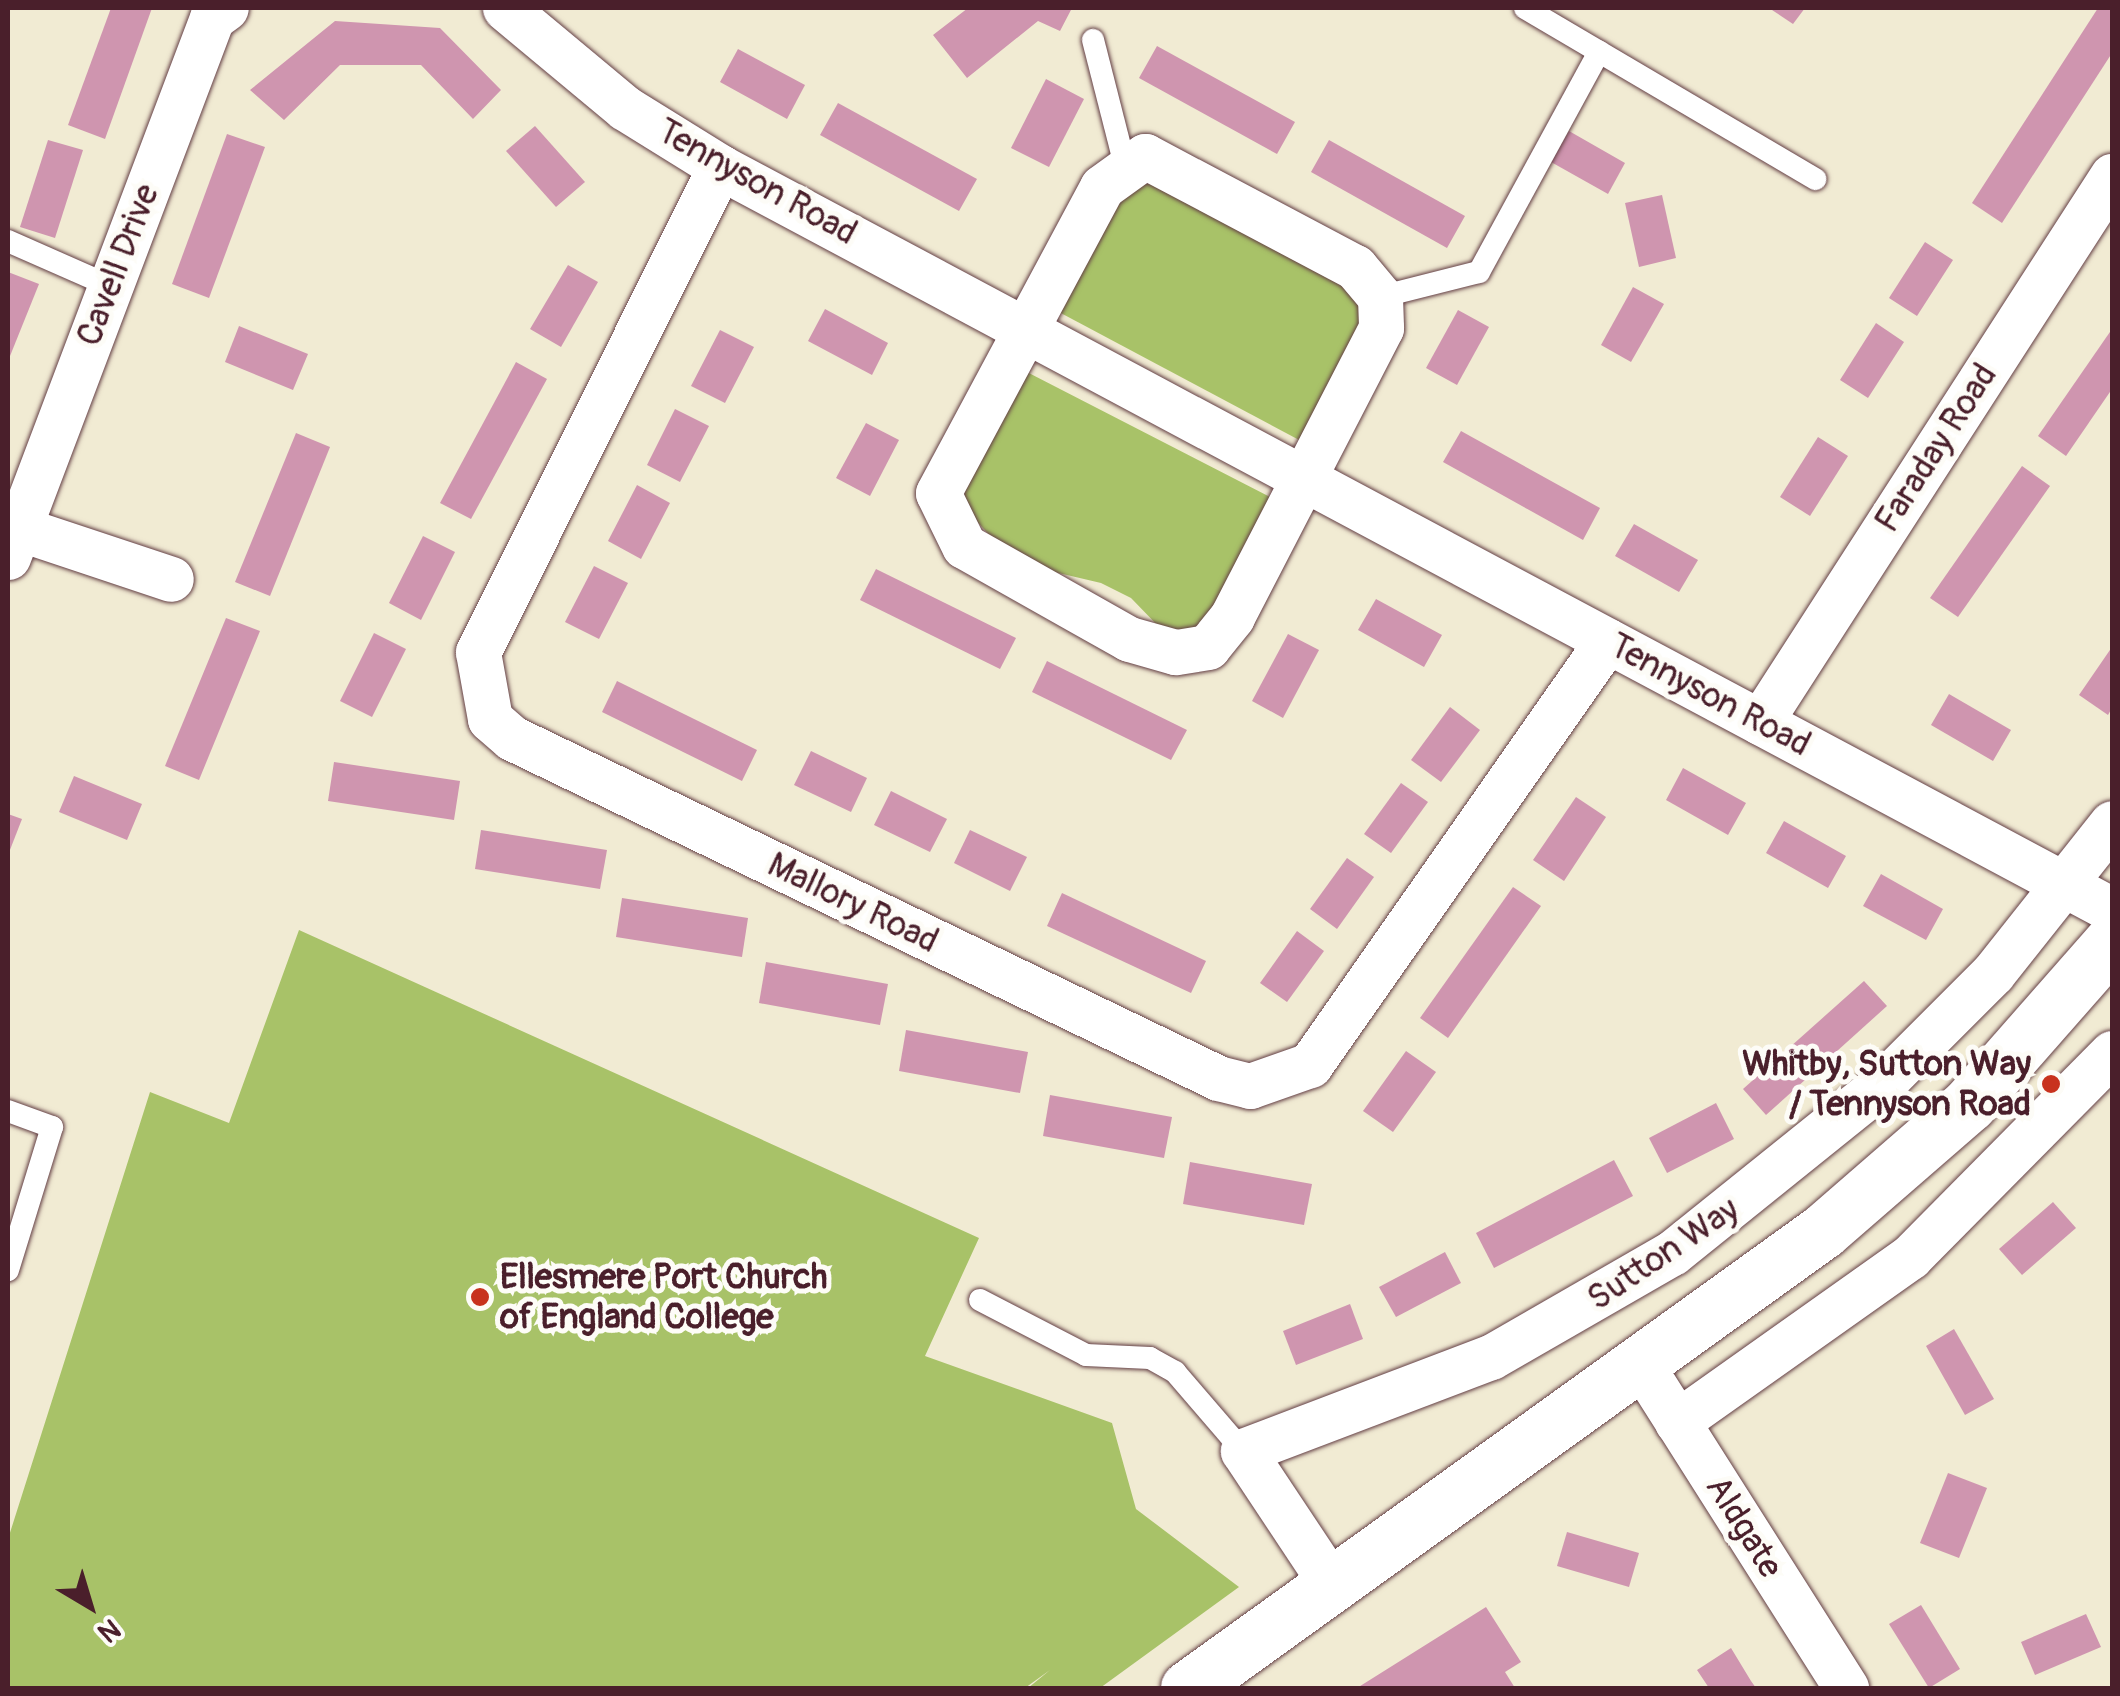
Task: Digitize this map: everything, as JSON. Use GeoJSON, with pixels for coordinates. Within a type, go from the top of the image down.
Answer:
{"type":"FeatureCollection","features":[{"type":"Feature","properties":{"kind":"main road"},"geometry":{"type":"LineString","coordinates":[[1188,1688],[1802,1248],[1969,1104],[2112,940]]}},
{"type":"Feature","properties":{"kind":"street","name":"Cavell Drive"},"geometry":{"type":"LineString","coordinates":[[171,579],[13,543],[212,18],[226,8]]}},
{"type":"Feature","properties":{"kind":"street","name":"Tennyson Road"},"geometry":{"type":"LineString","coordinates":[[505,8],[625,108],[720,167],[1029,328],[1305,484],[2070,884],[2112,910]]}},
{"type":"Feature","properties":{"kind":"street"},"geometry":{"type":"LineString","coordinates":[[1145,156],[1183,169],[1355,267],[1380,297],[1382,328],[1305,484],[1208,647],[1175,652],[1129,640],[964,546],[938,493],[1102,186],[1125,166],[1145,156]]}},
{"type":"Feature","properties":{"kind":"street","name":"Mallory Road"},"geometry":{"type":"LineString","coordinates":[[720,167],[478,652],[485,706],[512,738],[1218,1078],[1250,1086],[1310,1065],[1607,641]]}},
{"type":"Feature","properties":{"kind":"street","name":"Faraday Road"},"geometry":{"type":"LineString","coordinates":[[1760,722],[2112,176]]}},
{"type":"Feature","properties":{"kind":"street","name":"Sutton Way"},"geometry":{"type":"LineString","coordinates":[[1243,1451],[1490,1357],[1672,1253],[1881,1085],[2070,884],[2112,823]]}},
{"type":"Feature","properties":{"kind":"street"},"geometry":{"type":"LineString","coordinates":[[1677,1422],[1910,1257],[2112,1053]]}},
{"type":"Feature","properties":{"kind":"street","name":"Aldgate"},"geometry":{"type":"LineString","coordinates":[[1642,1366],[1846,1688]]}},
{"type":"Feature","properties":{"kind":"street"},"geometry":{"type":"LineString","coordinates":[[1243,1451],[1332,1585]]}},
{"type":"Feature","properties":{"kind":"lane"},"geometry":{"type":"LineString","coordinates":[[1525,8],[1815,179]]}},
{"type":"Feature","properties":{"kind":"lane"},"geometry":{"type":"LineString","coordinates":[[1093,40],[1125,166]]}},
{"type":"Feature","properties":{"kind":"lane"},"geometry":{"type":"LineString","coordinates":[[1380,297],[1478,272],[1599,52]]}},
{"type":"Feature","properties":{"kind":"lane"},"geometry":{"type":"LineString","coordinates":[[8,241],[110,286]]}},
{"type":"Feature","properties":{"kind":"lane"},"geometry":{"type":"LineString","coordinates":[[8,1112],[52,1127],[8,1270]]}},
{"type":"Feature","properties":{"kind":"lane"},"geometry":{"type":"LineString","coordinates":[[980,1300],[1086,1355],[1150,1358],[1176,1372],[1243,1451]]}},
{"type":"Feature","properties":{"kind":"green space"},"geometry":{"type":"Polygon","coordinates":[[[1137,184],[1172,184],[1346,281],[1362,301],[1364,331],[1301,441],[1057,311],[1116,201],[1137,184]]]}},
{"type":"Feature","properties":{"kind":"green space"},"geometry":{"type":"Polygon","coordinates":[[[1023,370],[1272,498],[1218,611],[1191,632],[1163,631],[1131,598],[1101,583],[1016,563],[964,508],[965,481],[1023,370]]]}},
{"type":"Feature","properties":{"kind":"green space","name":"Ellesmere Port Church of England College"},"geometry":{"type":"Polygon","coordinates":[[[299,930],[979,1238],[925,1356],[1112,1423],[1136,1509],[1239,1587],[1100,1688],[1028,1688],[1050,1670],[1025,1688],[8,1688],[8,1539],[150,1092],[229,1123],[299,930]]]}},
{"type":"Feature","properties":{"kind":"building"},"geometry":{"type":"Polygon","coordinates":[[[111,8],[152,8],[105,139],[68,125],[111,8]]]}},
{"type":"Feature","properties":{"kind":"building"},"geometry":{"type":"Polygon","coordinates":[[[968,8],[1072,8],[1060,31],[1038,21],[967,78],[933,35],[968,8]]]}},
{"type":"Feature","properties":{"kind":"building"},"geometry":{"type":"Polygon","coordinates":[[[1769,8],[1805,8],[1793,24],[1769,8]]]}},
{"type":"Feature","properties":{"kind":"building"},"geometry":{"type":"Polygon","coordinates":[[[2098,8],[2112,8],[2112,53],[2002,223],[1972,203],[2098,8]]]}},
{"type":"Feature","properties":{"kind":"building"},"geometry":{"type":"Polygon","coordinates":[[[335,21],[440,28],[501,90],[473,119],[421,65],[340,65],[284,120],[250,90],[335,21]]]}},
{"type":"Feature","properties":{"kind":"building"},"geometry":{"type":"Polygon","coordinates":[[[1157,46],[1295,122],[1277,154],[1139,78],[1157,46]]]}},
{"type":"Feature","properties":{"kind":"building"},"geometry":{"type":"Polygon","coordinates":[[[738,49],[805,85],[787,119],[720,82],[738,49]]]}},
{"type":"Feature","properties":{"kind":"building"},"geometry":{"type":"Polygon","coordinates":[[[1046,79],[1084,99],[1049,167],[1011,148],[1046,79]]]}},
{"type":"Feature","properties":{"kind":"building"},"geometry":{"type":"Polygon","coordinates":[[[838,103],[977,179],[959,211],[820,135],[838,103]]]}},
{"type":"Feature","properties":{"kind":"building"},"geometry":{"type":"Polygon","coordinates":[[[535,126],[585,182],[556,207],[506,151],[535,126]]]}},
{"type":"Feature","properties":{"kind":"building"},"geometry":{"type":"Polygon","coordinates":[[[1569,131],[1625,163],[1608,194],[1551,162],[1569,131]]]}},
{"type":"Feature","properties":{"kind":"building"},"geometry":{"type":"Polygon","coordinates":[[[227,134],[265,147],[209,298],[172,284],[227,134]]]}},
{"type":"Feature","properties":{"kind":"building"},"geometry":{"type":"Polygon","coordinates":[[[48,140],[83,150],[55,238],[20,227],[48,140]]]}},
{"type":"Feature","properties":{"kind":"building"},"geometry":{"type":"Polygon","coordinates":[[[1329,140],[1465,216],[1447,248],[1311,172],[1329,140]]]}},
{"type":"Feature","properties":{"kind":"building"},"geometry":{"type":"Polygon","coordinates":[[[1662,195],[1676,258],[1639,267],[1625,203],[1662,195]]]}},
{"type":"Feature","properties":{"kind":"building"},"geometry":{"type":"Polygon","coordinates":[[[1925,242],[1953,260],[1917,316],[1889,298],[1925,242]]]}},
{"type":"Feature","properties":{"kind":"building"},"geometry":{"type":"Polygon","coordinates":[[[568,265],[598,282],[561,347],[530,329],[568,265]]]}},
{"type":"Feature","properties":{"kind":"building"},"geometry":{"type":"Polygon","coordinates":[[[8,272],[39,284],[8,361],[8,272]]]}},
{"type":"Feature","properties":{"kind":"building"},"geometry":{"type":"Polygon","coordinates":[[[1633,287],[1664,304],[1631,362],[1601,345],[1633,287]]]}},
{"type":"Feature","properties":{"kind":"building"},"geometry":{"type":"Polygon","coordinates":[[[825,309],[888,343],[872,375],[808,341],[825,309]]]}},
{"type":"Feature","properties":{"kind":"building"},"geometry":{"type":"Polygon","coordinates":[[[1458,310],[1489,327],[1457,385],[1426,368],[1458,310]]]}},
{"type":"Feature","properties":{"kind":"building"},"geometry":{"type":"Polygon","coordinates":[[[1876,323],[1904,342],[1868,398],[1840,380],[1876,323]]]}},
{"type":"Feature","properties":{"kind":"building"},"geometry":{"type":"Polygon","coordinates":[[[239,326],[308,354],[293,390],[225,362],[239,326]]]}},
{"type":"Feature","properties":{"kind":"building"},"geometry":{"type":"Polygon","coordinates":[[[2112,329],[2112,389],[2066,456],[2038,436],[2112,329]]]}},
{"type":"Feature","properties":{"kind":"building"},"geometry":{"type":"Polygon","coordinates":[[[720,330],[754,347],[725,403],[691,386],[720,330]]]}},
{"type":"Feature","properties":{"kind":"building"},"geometry":{"type":"Polygon","coordinates":[[[516,362],[547,379],[471,519],[440,503],[516,362]]]}},
{"type":"Feature","properties":{"kind":"building"},"geometry":{"type":"Polygon","coordinates":[[[675,409],[709,426],[680,482],[647,465],[675,409]]]}},
{"type":"Feature","properties":{"kind":"building"},"geometry":{"type":"Polygon","coordinates":[[[866,423],[899,440],[870,496],[836,478],[866,423]]]}},
{"type":"Feature","properties":{"kind":"building"},"geometry":{"type":"Polygon","coordinates":[[[1461,431],[1600,508],[1583,540],[1443,462],[1461,431]]]}},
{"type":"Feature","properties":{"kind":"building"},"geometry":{"type":"Polygon","coordinates":[[[296,433],[330,447],[270,596],[235,582],[296,433]]]}},
{"type":"Feature","properties":{"kind":"building"},"geometry":{"type":"Polygon","coordinates":[[[1818,437],[1848,456],[1810,516],[1780,497],[1818,437]]]}},
{"type":"Feature","properties":{"kind":"building"},"geometry":{"type":"Polygon","coordinates":[[[2022,466],[2050,486],[1958,617],[1930,598],[2022,466]]]}},
{"type":"Feature","properties":{"kind":"building"},"geometry":{"type":"Polygon","coordinates":[[[637,485],[670,503],[641,559],[608,541],[637,485]]]}},
{"type":"Feature","properties":{"kind":"building"},"geometry":{"type":"Polygon","coordinates":[[[1634,524],[1698,560],[1679,592],[1615,556],[1634,524]]]}},
{"type":"Feature","properties":{"kind":"building"},"geometry":{"type":"Polygon","coordinates":[[[423,536],[455,552],[421,620],[389,603],[423,536]]]}},
{"type":"Feature","properties":{"kind":"building"},"geometry":{"type":"Polygon","coordinates":[[[594,566],[628,583],[599,639],[565,622],[594,566]]]}},
{"type":"Feature","properties":{"kind":"building"},"geometry":{"type":"Polygon","coordinates":[[[876,569],[1016,638],[1000,669],[860,600],[876,569]]]}},
{"type":"Feature","properties":{"kind":"building"},"geometry":{"type":"Polygon","coordinates":[[[1376,599],[1442,635],[1424,667],[1358,630],[1376,599]]]}},
{"type":"Feature","properties":{"kind":"building"},"geometry":{"type":"Polygon","coordinates":[[[226,618],[260,631],[199,780],[165,766],[226,618]]]}},
{"type":"Feature","properties":{"kind":"building"},"geometry":{"type":"Polygon","coordinates":[[[374,633],[406,649],[372,717],[340,701],[374,633]]]}},
{"type":"Feature","properties":{"kind":"building"},"geometry":{"type":"Polygon","coordinates":[[[1288,634],[1319,650],[1283,718],[1252,701],[1288,634]]]}},
{"type":"Feature","properties":{"kind":"building"},"geometry":{"type":"Polygon","coordinates":[[[2112,647],[2112,708],[2108,715],[2079,695],[2112,647]]]}},
{"type":"Feature","properties":{"kind":"building"},"geometry":{"type":"Polygon","coordinates":[[[1047,661],[1187,730],[1171,760],[1032,692],[1047,661]]]}},
{"type":"Feature","properties":{"kind":"building"},"geometry":{"type":"Polygon","coordinates":[[[617,681],[757,750],[742,781],[602,712],[617,681]]]}},
{"type":"Feature","properties":{"kind":"building"},"geometry":{"type":"Polygon","coordinates":[[[1949,694],[2011,730],[1993,761],[1931,725],[1949,694]]]}},
{"type":"Feature","properties":{"kind":"building"},"geometry":{"type":"Polygon","coordinates":[[[1450,707],[1480,730],[1441,782],[1411,760],[1450,707]]]}},
{"type":"Feature","properties":{"kind":"building"},"geometry":{"type":"Polygon","coordinates":[[[811,751],[867,778],[851,812],[794,785],[811,751]]]}},
{"type":"Feature","properties":{"kind":"building"},"geometry":{"type":"Polygon","coordinates":[[[334,762],[460,781],[454,820],[328,801],[334,762]]]}},
{"type":"Feature","properties":{"kind":"building"},"geometry":{"type":"Polygon","coordinates":[[[1683,768],[1746,803],[1728,835],[1666,800],[1683,768]]]}},
{"type":"Feature","properties":{"kind":"building"},"geometry":{"type":"Polygon","coordinates":[[[74,776],[142,804],[127,840],[59,812],[74,776]]]}},
{"type":"Feature","properties":{"kind":"building"},"geometry":{"type":"Polygon","coordinates":[[[1401,783],[1428,802],[1391,853],[1364,834],[1401,783]]]}},
{"type":"Feature","properties":{"kind":"building"},"geometry":{"type":"Polygon","coordinates":[[[891,791],[947,819],[930,852],[874,825],[891,791]]]}},
{"type":"Feature","properties":{"kind":"building"},"geometry":{"type":"Polygon","coordinates":[[[1576,797],[1606,817],[1564,881],[1533,860],[1576,797]]]}},
{"type":"Feature","properties":{"kind":"building"},"geometry":{"type":"Polygon","coordinates":[[[8,814],[22,819],[8,855],[8,814]]]}},
{"type":"Feature","properties":{"kind":"building"},"geometry":{"type":"Polygon","coordinates":[[[1784,821],[1846,856],[1828,888],[1766,853],[1784,821]]]}},
{"type":"Feature","properties":{"kind":"building"},"geometry":{"type":"Polygon","coordinates":[[[481,830],[607,850],[600,889],[475,869],[481,830]]]}},
{"type":"Feature","properties":{"kind":"building"},"geometry":{"type":"Polygon","coordinates":[[[970,830],[1027,857],[1010,891],[954,863],[970,830]]]}},
{"type":"Feature","properties":{"kind":"building"},"geometry":{"type":"Polygon","coordinates":[[[1347,858],[1374,877],[1337,929],[1310,909],[1347,858]]]}},
{"type":"Feature","properties":{"kind":"building"},"geometry":{"type":"Polygon","coordinates":[[[1881,874],[1943,909],[1926,940],[1863,906],[1881,874]]]}},
{"type":"Feature","properties":{"kind":"building"},"geometry":{"type":"Polygon","coordinates":[[[1513,887],[1541,906],[1448,1038],[1420,1018],[1513,887]]]}},
{"type":"Feature","properties":{"kind":"building"},"geometry":{"type":"Polygon","coordinates":[[[1062,893],[1206,961],[1191,993],[1047,926],[1062,893]]]}},
{"type":"Feature","properties":{"kind":"building"},"geometry":{"type":"Polygon","coordinates":[[[622,898],[748,918],[742,957],[616,937],[622,898]]]}},
{"type":"Feature","properties":{"kind":"building"},"geometry":{"type":"Polygon","coordinates":[[[1297,931],[1324,951],[1287,1002],[1260,983],[1297,931]]]}},
{"type":"Feature","properties":{"kind":"building"},"geometry":{"type":"Polygon","coordinates":[[[766,962],[888,984],[880,1025],[759,1003],[766,962]]]}},
{"type":"Feature","properties":{"kind":"building"},"geometry":{"type":"Polygon","coordinates":[[[1864,981],[1887,1006],[1766,1115],[1743,1089],[1864,981]]]}},
{"type":"Feature","properties":{"kind":"building"},"geometry":{"type":"Polygon","coordinates":[[[906,1030],[1028,1052],[1020,1093],[899,1071],[906,1030]]]}},
{"type":"Feature","properties":{"kind":"building"},"geometry":{"type":"Polygon","coordinates":[[[1406,1051],[1436,1072],[1393,1132],[1363,1111],[1406,1051]]]}},
{"type":"Feature","properties":{"kind":"building"},"geometry":{"type":"Polygon","coordinates":[[[1050,1095],[1172,1117],[1164,1158],[1043,1136],[1050,1095]]]}},
{"type":"Feature","properties":{"kind":"building"},"geometry":{"type":"Polygon","coordinates":[[[1716,1103],[1734,1139],[1667,1173],[1649,1138],[1716,1103]]]}},
{"type":"Feature","properties":{"kind":"building"},"geometry":{"type":"Polygon","coordinates":[[[1614,1160],[1633,1196],[1494,1268],[1476,1233],[1614,1160]]]}},
{"type":"Feature","properties":{"kind":"building"},"geometry":{"type":"Polygon","coordinates":[[[1190,1162],[1312,1184],[1304,1225],[1183,1204],[1190,1162]]]}},
{"type":"Feature","properties":{"kind":"building"},"geometry":{"type":"Polygon","coordinates":[[[2053,1202],[2076,1228],[2022,1275],[1999,1249],[2053,1202]]]}},
{"type":"Feature","properties":{"kind":"building"},"geometry":{"type":"Polygon","coordinates":[[[1445,1252],[1461,1283],[1396,1317],[1379,1287],[1445,1252]]]}},
{"type":"Feature","properties":{"kind":"building"},"geometry":{"type":"Polygon","coordinates":[[[1350,1304],[1363,1339],[1296,1365],[1283,1331],[1350,1304]]]}},
{"type":"Feature","properties":{"kind":"building"},"geometry":{"type":"Polygon","coordinates":[[[1954,1329],[1994,1399],[1965,1415],[1926,1346],[1954,1329]]]}},
{"type":"Feature","properties":{"kind":"building"},"geometry":{"type":"Polygon","coordinates":[[[1948,1473],[1987,1488],[1959,1558],[1920,1543],[1948,1473]]]}},
{"type":"Feature","properties":{"kind":"building"},"geometry":{"type":"Polygon","coordinates":[[[1567,1532],[1639,1553],[1629,1587],[1557,1566],[1567,1532]]]}},
{"type":"Feature","properties":{"kind":"building"},"geometry":{"type":"Polygon","coordinates":[[[1921,1605],[1960,1669],[1929,1688],[1889,1624],[1921,1605]]]}},
{"type":"Feature","properties":{"kind":"building"},"geometry":{"type":"Polygon","coordinates":[[[1486,1607],[1521,1662],[1505,1672],[1515,1688],[1357,1688],[1486,1607]]]}},
{"type":"Feature","properties":{"kind":"building"},"geometry":{"type":"Polygon","coordinates":[[[2086,1614],[2101,1647],[2035,1675],[2021,1642],[2086,1614]]]}},
{"type":"Feature","properties":{"kind":"building"},"geometry":{"type":"Polygon","coordinates":[[[1731,1648],[1756,1688],[1709,1688],[1697,1670],[1731,1648]]]}},
{"type":"Feature","properties":{"kind":"place","name":"Whitby, Sutton Way / Tennyson Road"},"geometry":{"type":"Point","coordinates":[2051,1084]}},
{"type":"Feature","properties":{"kind":"place","name":"Ellesmere Port Church of England College"},"geometry":{"type":"Point","coordinates":[480,1297]}}]}
